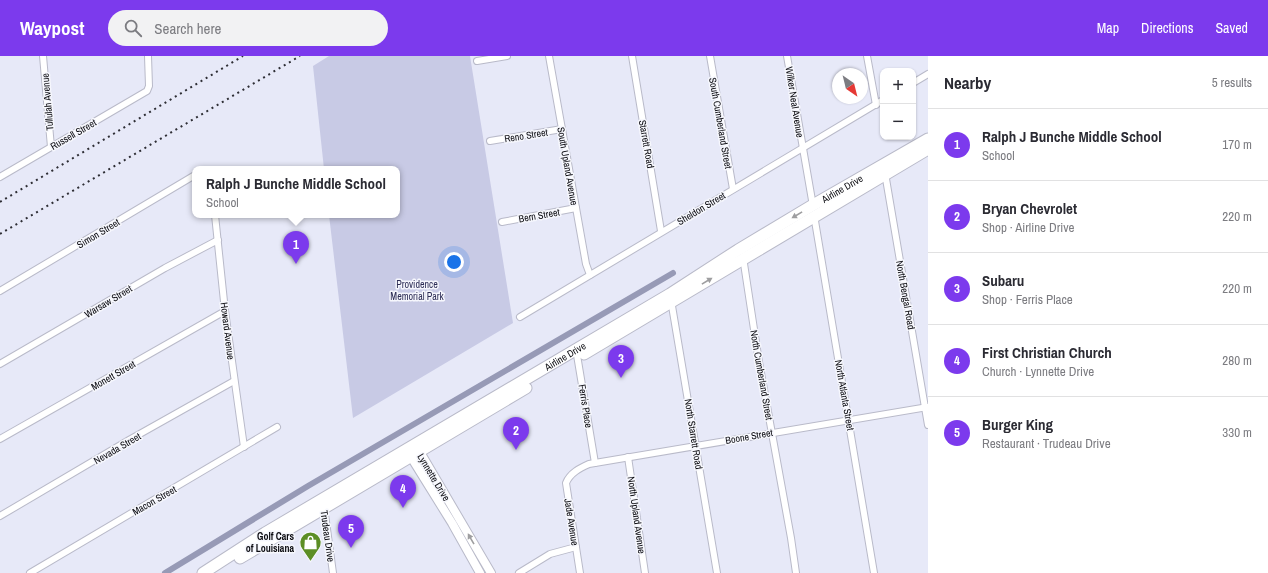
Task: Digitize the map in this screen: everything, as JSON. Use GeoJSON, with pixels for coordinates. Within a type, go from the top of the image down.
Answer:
{"type":"FeatureCollection","features":[{"type":"Feature","properties":{"kind":"highway","name":"Airline Drive"},"geometry":{"type":"LineString","coordinates":[[741,254],[814,216],[928,139]]}},
{"type":"Feature","properties":{"kind":"highway","name":"Airline Drive"},"geometry":{"type":"LineString","coordinates":[[216,573],[323,504],[414,452],[671,298],[741,254],[813,205],[928,149]]}},
{"type":"Feature","properties":{"kind":"highway","name":"Airline Drive"},"geometry":{"type":"LineString","coordinates":[[203,573],[265,533],[323,504]]}},
{"type":"Feature","properties":{"kind":"street","name":"Tullulah Avenue"},"geometry":{"type":"LineString","coordinates":[[44,56],[51,147]]}},
{"type":"Feature","properties":{"kind":"street","name":"Russell Street"},"geometry":{"type":"LineString","coordinates":[[0,177],[146,92],[149,86],[148,56]]}},
{"type":"Feature","properties":{"kind":"street"},"geometry":{"type":"LineString","coordinates":[[477,61],[507,56]]}},
{"type":"Feature","properties":{"kind":"street","name":"South Upland Avenue"},"geometry":{"type":"LineString","coordinates":[[548,56],[586,264],[590,275]]}},
{"type":"Feature","properties":{"kind":"street","name":"Starrett Road"},"geometry":{"type":"LineString","coordinates":[[632,56],[661,231]]}},
{"type":"Feature","properties":{"kind":"street","name":"South Cumberland Street"},"geometry":{"type":"LineString","coordinates":[[710,56],[733,189]]}},
{"type":"Feature","properties":{"kind":"street","name":"Wilker Neal Avenue"},"geometry":{"type":"LineString","coordinates":[[787,56],[813,205]]}},
{"type":"Feature","properties":{"kind":"street"},"geometry":{"type":"LineString","coordinates":[[866,56],[876,105]]}},
{"type":"Feature","properties":{"kind":"street"},"geometry":{"type":"LineString","coordinates":[[916,81],[928,74]]}},
{"type":"Feature","properties":{"kind":"street","name":"Sheldon Street"},"geometry":{"type":"LineString","coordinates":[[520,316],[880,102]]}},
{"type":"Feature","properties":{"kind":"street","name":"Reno Street"},"geometry":{"type":"LineString","coordinates":[[490,141],[562,129]]}},
{"type":"Feature","properties":{"kind":"street","name":"North Bengal Road"},"geometry":{"type":"LineString","coordinates":[[884,170],[928,425]]}},
{"type":"Feature","properties":{"kind":"street","name":"Simon Street"},"geometry":{"type":"LineString","coordinates":[[0,291],[192,177]]}},
{"type":"Feature","properties":{"kind":"street","name":"North Atlanta Street"},"geometry":{"type":"LineString","coordinates":[[813,205],[831,318],[850,419],[874,573]]}},
{"type":"Feature","properties":{"kind":"street","name":"Bern Street"},"geometry":{"type":"LineString","coordinates":[[502,222],[576,208]]}},
{"type":"Feature","properties":{"kind":"street","name":"Howard Avenue"},"geometry":{"type":"LineString","coordinates":[[215,218],[225,311],[244,447]]}},
{"type":"Feature","properties":{"kind":"street","name":"Warsaw Street"},"geometry":{"type":"LineString","coordinates":[[0,364],[165,268],[218,240]]}},
{"type":"Feature","properties":{"kind":"street","name":"North Cumberland Street"},"geometry":{"type":"LineString","coordinates":[[741,254],[796,573]]}},
{"type":"Feature","properties":{"kind":"street","name":"North Starrett Road"},"geometry":{"type":"LineString","coordinates":[[671,298],[717,573]]}},
{"type":"Feature","properties":{"kind":"street","name":"Monett Street"},"geometry":{"type":"LineString","coordinates":[[0,439],[225,311]]}},
{"type":"Feature","properties":{"kind":"street","name":"Ferris Place"},"geometry":{"type":"LineString","coordinates":[[577,353],[595,463]]}},
{"type":"Feature","properties":{"kind":"street","name":"Nevada Street"},"geometry":{"type":"LineString","coordinates":[[0,516],[122,444],[234,381]]}},
{"type":"Feature","properties":{"kind":"street","name":"Boone Street"},"geometry":{"type":"LineString","coordinates":[[572,473],[589,464],[926,407]]}},
{"type":"Feature","properties":{"kind":"street","name":"Macon Street"},"geometry":{"type":"LineString","coordinates":[[30,573],[277,427]]}},
{"type":"Feature","properties":{"kind":"street","name":"Lynnette Drive"},"geometry":{"type":"LineString","coordinates":[[414,452],[444,494],[491,573]]}},
{"type":"Feature","properties":{"kind":"street","name":"Lynnette Drive"},"geometry":{"type":"LineString","coordinates":[[414,452],[437,498],[480,573]]}},
{"type":"Feature","properties":{"kind":"street","name":"North Upland Avenue"},"geometry":{"type":"LineString","coordinates":[[628,457],[645,573]]}},
{"type":"Feature","properties":{"kind":"street","name":"Jade Avenue"},"geometry":{"type":"LineString","coordinates":[[572,473],[566,483],[580,573]]}},
{"type":"Feature","properties":{"kind":"street"},"geometry":{"type":"LineString","coordinates":[[437,498],[444,494]]}},
{"type":"Feature","properties":{"kind":"street","name":"Trudeau Drive"},"geometry":{"type":"LineString","coordinates":[[323,504],[333,573]]}},
{"type":"Feature","properties":{"kind":"street"},"geometry":{"type":"LineString","coordinates":[[519,573],[550,554],[576,547]]}},
{"type":"Feature","properties":{"kind":"green space","name":"Providence Memorial Park"},"geometry":{"type":"Polygon","coordinates":[[[329,56],[470,56],[513,323],[353,418],[329,218],[400,218],[400,166],[324,166],[313,66],[329,56]]]}},
{"type":"Feature","properties":{"kind":"waterway"},"geometry":{"type":"LineString","coordinates":[[165,573],[308,486],[673,273]]}},
{"type":"Feature","properties":{"kind":"railway"},"geometry":{"type":"LineString","coordinates":[[0,202],[243,56]]}},
{"type":"Feature","properties":{"kind":"railway"},"geometry":{"type":"LineString","coordinates":[[0,234],[300,56]]}},
{"type":"Feature","properties":{"kind":"place","name":"Ralph J Bunche Middle School"},"geometry":{"type":"Point","coordinates":[296,264]}},
{"type":"Feature","properties":{"kind":"place","name":"Subaru"},"geometry":{"type":"Point","coordinates":[621,378]}},
{"type":"Feature","properties":{"kind":"place","name":"Bryan Chevrolet"},"geometry":{"type":"Point","coordinates":[516,450]}},
{"type":"Feature","properties":{"kind":"place","name":"First Christian Church"},"geometry":{"type":"Point","coordinates":[403,508]}},
{"type":"Feature","properties":{"kind":"place","name":"Burger King"},"geometry":{"type":"Point","coordinates":[351,548]}},
{"type":"Feature","properties":{"kind":"place","name":"Golf Cars of Louisiana"},"geometry":{"type":"Point","coordinates":[310,562]}}]}
